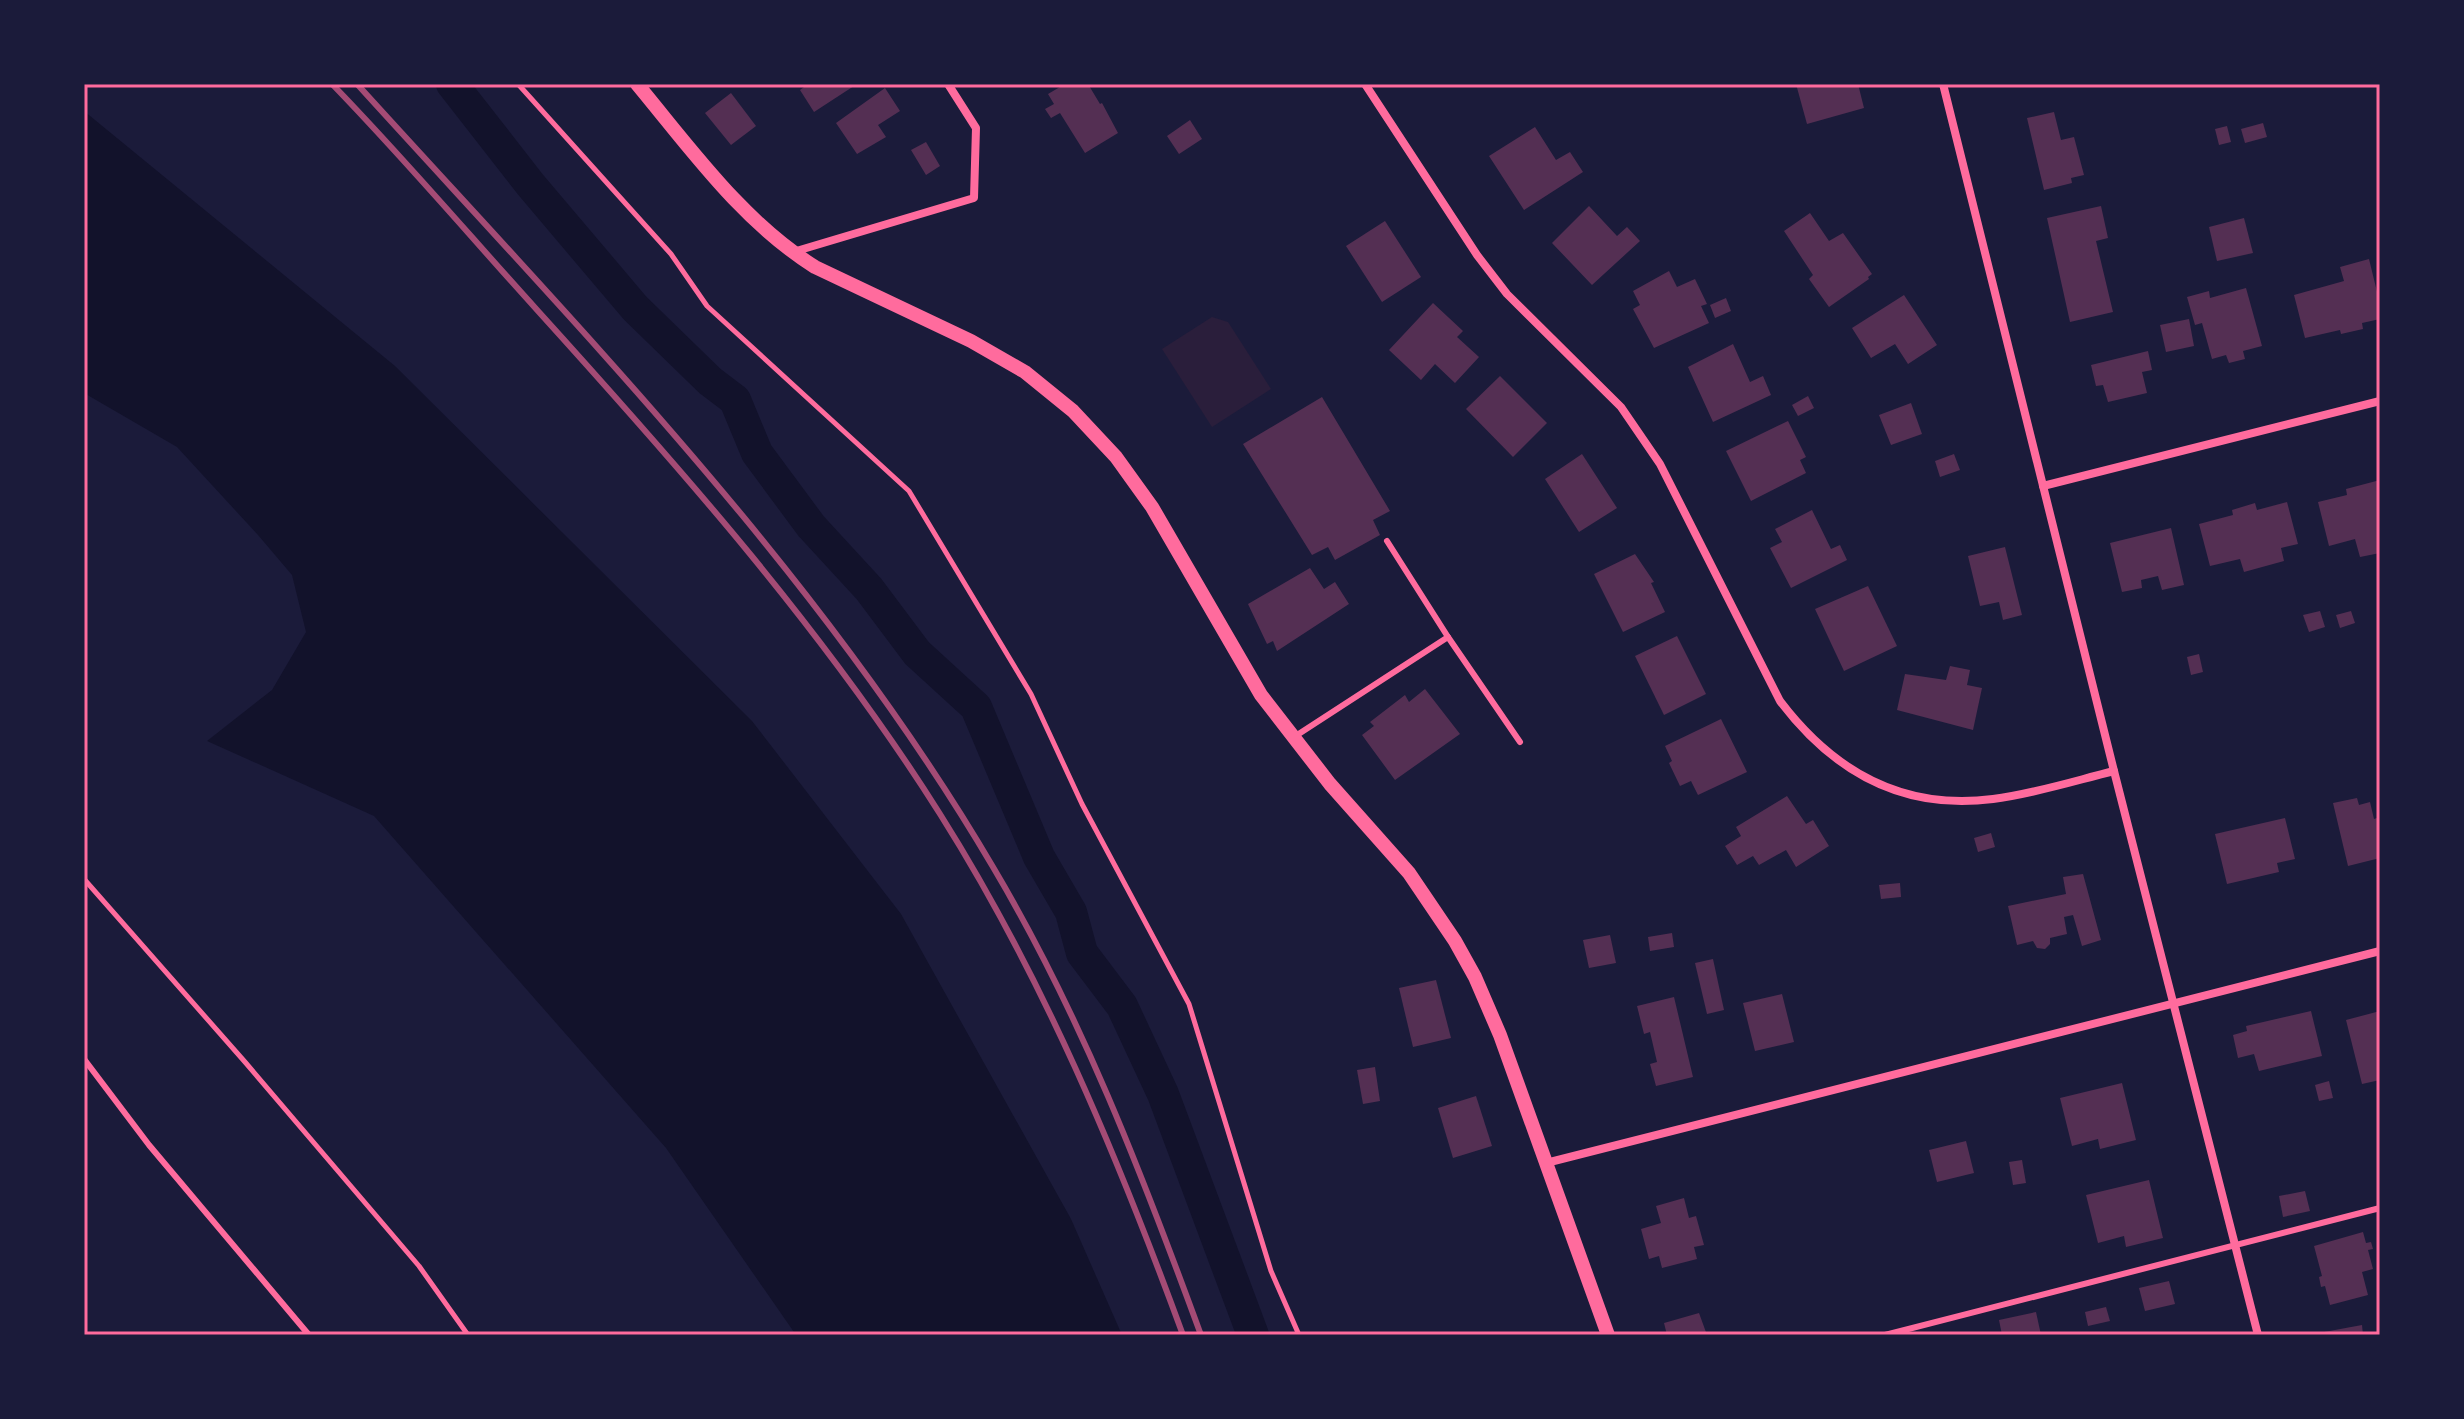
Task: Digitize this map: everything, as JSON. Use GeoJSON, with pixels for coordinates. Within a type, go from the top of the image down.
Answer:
{"type":"FeatureCollection","features":[{"type":"Feature","properties":{"kind":"street"},"geometry":{"type":"LineString","coordinates":[[637,84],[727,192],[792,253],[815,267],[971,341],[1025,372],[1073,411],[1116,457],[1152,507],[1261,695],[1330,784],[1409,873],[1455,941],[1475,977],[1500,1035],[1608,1335]]}},
{"type":"Feature","properties":{"kind":"street"},"geometry":{"type":"LineString","coordinates":[[792,253],[974,198],[976,128],[948,84]]}},
{"type":"Feature","properties":{"kind":"street"},"geometry":{"type":"LineString","coordinates":[[1365,84],[1477,255],[1507,294],[1621,407],[1652,452],[1780,701],[1803,731],[1831,756],[1863,777],[1891,789],[1935,799],[1996,799],[2114,771]]}},
{"type":"Feature","properties":{"kind":"street"},"geometry":{"type":"LineString","coordinates":[[1943,84],[2258,1335]]}},
{"type":"Feature","properties":{"kind":"street"},"geometry":{"type":"LineString","coordinates":[[2043,486],[2380,401]]}},
{"type":"Feature","properties":{"kind":"street"},"geometry":{"type":"LineString","coordinates":[[1546,1163],[2380,951]]}},
{"type":"Feature","properties":{"kind":"lane"},"geometry":{"type":"LineString","coordinates":[[1387,541],[1520,742]]}},
{"type":"Feature","properties":{"kind":"lane"},"geometry":{"type":"LineString","coordinates":[[1294,737],[1448,637]]}},
{"type":"Feature","properties":{"kind":"lane"},"geometry":{"type":"LineString","coordinates":[[84,1059],[149,1145],[309,1335]]}},
{"type":"Feature","properties":{"kind":"lane"},"geometry":{"type":"LineString","coordinates":[[1885,1335],[2380,1208]]}},
{"type":"Feature","properties":{"kind":"path"},"geometry":{"type":"LineString","coordinates":[[518,84],[671,254],[707,306],[909,491],[1031,694],[1082,804],[1189,1004],[1271,1271],[1299,1335]]}},
{"type":"Feature","properties":{"kind":"path"},"geometry":{"type":"LineString","coordinates":[[84,879],[256,1074],[419,1266],[468,1335]]}},
{"type":"Feature","properties":{"kind":"shaded area"},"geometry":{"type":"Polygon","coordinates":[[[84,111],[395,366],[752,721],[901,914],[1071,1219],[1122,1335],[796,1335],[666,1148],[374,816],[207,741],[272,690],[306,632],[292,575],[177,447],[84,393],[84,111]]]}},
{"type":"Feature","properties":{"kind":"shaded area"},"geometry":{"type":"Polygon","coordinates":[[[1212,317],[1228,322],[1271,389],[1212,427],[1162,349],[1212,317]]]}},
{"type":"Feature","properties":{"kind":"building"},"geometry":{"type":"Polygon","coordinates":[[[808,84],[857,84],[814,112],[800,90],[808,84]]]}},
{"type":"Feature","properties":{"kind":"building"},"geometry":{"type":"Polygon","coordinates":[[[1065,84],[1088,84],[1118,133],[1085,153],[1060,113],[1051,118],[1045,109],[1054,104],[1048,94],[1065,84]]]}},
{"type":"Feature","properties":{"kind":"building"},"geometry":{"type":"Polygon","coordinates":[[[1796,84],[1858,84],[1864,108],[1807,124],[1796,84]]]}},
{"type":"Feature","properties":{"kind":"building"},"geometry":{"type":"Polygon","coordinates":[[[885,88],[900,111],[878,125],[886,137],[857,154],[836,123],[885,88]]]}},
{"type":"Feature","properties":{"kind":"building"},"geometry":{"type":"Polygon","coordinates":[[[731,93],[756,126],[731,145],[705,113],[731,93]]]}},
{"type":"Feature","properties":{"kind":"building"},"geometry":{"type":"Polygon","coordinates":[[[2054,112],[2061,140],[2074,137],[2084,175],[2071,178],[2072,183],[2044,190],[2027,118],[2054,112]]]}},
{"type":"Feature","properties":{"kind":"building"},"geometry":{"type":"Polygon","coordinates":[[[1190,120],[1202,139],[1179,154],[1167,136],[1190,120]]]}},
{"type":"Feature","properties":{"kind":"building"},"geometry":{"type":"Polygon","coordinates":[[[2263,123],[2267,137],[2245,143],[2241,129],[2263,123]]]}},
{"type":"Feature","properties":{"kind":"building"},"geometry":{"type":"Polygon","coordinates":[[[2227,126],[2231,142],[2219,145],[2215,129],[2227,126]]]}},
{"type":"Feature","properties":{"kind":"building"},"geometry":{"type":"Polygon","coordinates":[[[1535,127],[1556,160],[1570,152],[1583,172],[1524,210],[1489,156],[1535,127]]]}},
{"type":"Feature","properties":{"kind":"building"},"geometry":{"type":"Polygon","coordinates":[[[926,142],[940,166],[926,175],[911,150],[926,142]]]}},
{"type":"Feature","properties":{"kind":"building"},"geometry":{"type":"Polygon","coordinates":[[[1589,206],[1617,236],[1627,227],[1640,241],[1592,285],[1552,243],[1589,206]]]}},
{"type":"Feature","properties":{"kind":"building"},"geometry":{"type":"Polygon","coordinates":[[[2101,206],[2108,238],[2096,241],[2113,312],[2070,322],[2047,218],[2101,206]]]}},
{"type":"Feature","properties":{"kind":"building"},"geometry":{"type":"Polygon","coordinates":[[[1810,213],[1829,241],[1843,233],[1872,274],[1829,307],[1809,279],[1813,275],[1784,231],[1810,213]]]}},
{"type":"Feature","properties":{"kind":"building"},"geometry":{"type":"Polygon","coordinates":[[[2244,218],[2253,253],[2217,261],[2209,227],[2244,218]]]}},
{"type":"Feature","properties":{"kind":"building"},"geometry":{"type":"Polygon","coordinates":[[[1385,221],[1421,277],[1382,302],[1346,246],[1385,221]]]}},
{"type":"Feature","properties":{"kind":"building"},"geometry":{"type":"Polygon","coordinates":[[[2369,259],[2380,304],[2380,319],[2362,323],[2363,329],[2341,334],[2340,330],[2305,338],[2294,295],[2344,281],[2340,267],[2369,259]]]}},
{"type":"Feature","properties":{"kind":"building"},"geometry":{"type":"Polygon","coordinates":[[[1669,271],[1677,287],[1695,279],[1707,304],[1701,306],[1709,323],[1654,348],[1633,309],[1640,305],[1633,291],[1669,271]]]}},
{"type":"Feature","properties":{"kind":"building"},"geometry":{"type":"Polygon","coordinates":[[[2246,288],[2262,346],[2243,351],[2245,359],[2229,363],[2226,355],[2212,359],[2202,323],[2195,325],[2187,297],[2209,291],[2210,298],[2246,288]]]}},
{"type":"Feature","properties":{"kind":"building"},"geometry":{"type":"Polygon","coordinates":[[[1904,295],[1937,345],[1908,364],[1895,344],[1871,358],[1852,328],[1904,295]]]}},
{"type":"Feature","properties":{"kind":"building"},"geometry":{"type":"Polygon","coordinates":[[[1726,298],[1731,311],[1715,318],[1710,305],[1726,298]]]}},
{"type":"Feature","properties":{"kind":"building"},"geometry":{"type":"Polygon","coordinates":[[[1433,303],[1463,331],[1457,337],[1479,357],[1455,383],[1435,364],[1421,380],[1389,350],[1433,303]]]}},
{"type":"Feature","properties":{"kind":"building"},"geometry":{"type":"Polygon","coordinates":[[[2189,319],[2194,346],[2166,352],[2160,325],[2189,319]]]}},
{"type":"Feature","properties":{"kind":"building"},"geometry":{"type":"Polygon","coordinates":[[[1733,344],[1750,382],[1763,376],[1771,395],[1713,422],[1688,367],[1733,344]]]}},
{"type":"Feature","properties":{"kind":"building"},"geometry":{"type":"Polygon","coordinates":[[[2148,351],[2152,370],[2142,372],[2147,393],[2108,402],[2103,385],[2096,386],[2091,365],[2148,351]]]}},
{"type":"Feature","properties":{"kind":"building"},"geometry":{"type":"Polygon","coordinates":[[[1500,376],[1547,423],[1513,457],[1466,409],[1500,376]]]}},
{"type":"Feature","properties":{"kind":"building"},"geometry":{"type":"Polygon","coordinates":[[[1808,396],[1814,408],[1798,416],[1792,405],[1808,396]]]}},
{"type":"Feature","properties":{"kind":"building"},"geometry":{"type":"Polygon","coordinates":[[[1322,397],[1390,511],[1373,520],[1380,535],[1335,560],[1328,547],[1312,555],[1243,444],[1322,397]]]}},
{"type":"Feature","properties":{"kind":"building"},"geometry":{"type":"Polygon","coordinates":[[[1911,403],[1922,434],[1891,445],[1879,415],[1911,403]]]}},
{"type":"Feature","properties":{"kind":"building"},"geometry":{"type":"Polygon","coordinates":[[[1788,421],[1806,457],[1800,460],[1806,473],[1751,501],[1726,451],[1788,421]]]}},
{"type":"Feature","properties":{"kind":"building"},"geometry":{"type":"Polygon","coordinates":[[[1582,454],[1617,508],[1579,532],[1545,479],[1582,454]]]}},
{"type":"Feature","properties":{"kind":"building"},"geometry":{"type":"Polygon","coordinates":[[[1954,454],[1960,470],[1940,477],[1935,461],[1954,454]]]}},
{"type":"Feature","properties":{"kind":"building"},"geometry":{"type":"Polygon","coordinates":[[[2380,480],[2380,553],[2360,557],[2355,539],[2329,546],[2318,502],[2347,495],[2346,489],[2380,480]]]}},
{"type":"Feature","properties":{"kind":"building"},"geometry":{"type":"Polygon","coordinates":[[[2287,502],[2298,544],[2281,548],[2284,561],[2244,572],[2240,559],[2210,566],[2199,524],[2233,515],[2232,510],[2255,503],[2257,510],[2287,502]]]}},
{"type":"Feature","properties":{"kind":"building"},"geometry":{"type":"Polygon","coordinates":[[[1812,510],[1831,549],[1840,545],[1847,560],[1791,588],[1770,548],[1782,542],[1775,529],[1812,510]]]}},
{"type":"Feature","properties":{"kind":"building"},"geometry":{"type":"Polygon","coordinates":[[[2171,528],[2184,585],[2162,590],[2158,576],[2141,580],[2142,588],[2122,592],[2110,543],[2171,528]]]}},
{"type":"Feature","properties":{"kind":"building"},"geometry":{"type":"Polygon","coordinates":[[[2005,547],[2022,615],[2003,620],[1999,602],[1980,606],[1968,556],[2005,547]]]}},
{"type":"Feature","properties":{"kind":"building"},"geometry":{"type":"Polygon","coordinates":[[[1635,554],[1654,582],[1651,583],[1665,612],[1623,632],[1594,574],[1635,554]]]}},
{"type":"Feature","properties":{"kind":"building"},"geometry":{"type":"Polygon","coordinates":[[[1310,568],[1324,589],[1335,582],[1349,604],[1277,651],[1273,641],[1267,644],[1248,604],[1310,568]]]}},
{"type":"Feature","properties":{"kind":"building"},"geometry":{"type":"Polygon","coordinates":[[[1868,586],[1897,646],[1844,671],[1815,609],[1868,586]]]}},
{"type":"Feature","properties":{"kind":"building"},"geometry":{"type":"Polygon","coordinates":[[[2320,611],[2325,627],[2309,632],[2303,615],[2320,611]]]}},
{"type":"Feature","properties":{"kind":"building"},"geometry":{"type":"Polygon","coordinates":[[[2351,611],[2355,623],[2340,628],[2336,615],[2351,611]]]}},
{"type":"Feature","properties":{"kind":"building"},"geometry":{"type":"Polygon","coordinates":[[[1677,636],[1706,694],[1664,715],[1635,656],[1677,636]]]}},
{"type":"Feature","properties":{"kind":"building"},"geometry":{"type":"Polygon","coordinates":[[[2199,654],[2203,672],[2191,675],[2187,657],[2199,654]]]}},
{"type":"Feature","properties":{"kind":"building"},"geometry":{"type":"Polygon","coordinates":[[[1950,666],[1970,670],[1967,685],[1982,688],[1973,730],[1897,710],[1905,674],[1946,680],[1950,666]]]}},
{"type":"Feature","properties":{"kind":"building"},"geometry":{"type":"Polygon","coordinates":[[[1425,689],[1460,734],[1395,780],[1362,735],[1374,726],[1370,722],[1405,695],[1409,702],[1425,689]]]}},
{"type":"Feature","properties":{"kind":"building"},"geometry":{"type":"Polygon","coordinates":[[[1721,719],[1747,772],[1698,795],[1691,781],[1680,786],[1665,746],[1721,719]]]}},
{"type":"Feature","properties":{"kind":"building"},"geometry":{"type":"Polygon","coordinates":[[[1787,796],[1806,824],[1813,820],[1829,846],[1796,867],[1786,850],[1759,865],[1753,856],[1737,865],[1725,846],[1741,836],[1736,827],[1787,796]]]}},
{"type":"Feature","properties":{"kind":"building"},"geometry":{"type":"Polygon","coordinates":[[[2357,798],[2359,805],[2370,802],[2374,819],[2380,817],[2380,858],[2348,866],[2333,803],[2357,798]]]}},
{"type":"Feature","properties":{"kind":"building"},"geometry":{"type":"Polygon","coordinates":[[[2285,818],[2295,859],[2277,863],[2279,872],[2227,884],[2215,834],[2285,818]]]}},
{"type":"Feature","properties":{"kind":"building"},"geometry":{"type":"Polygon","coordinates":[[[1991,833],[1995,847],[1978,852],[1974,838],[1991,833]]]}},
{"type":"Feature","properties":{"kind":"building"},"geometry":{"type":"Polygon","coordinates":[[[2083,874],[2101,940],[2082,946],[2073,915],[2064,917],[2067,934],[2050,938],[2050,944],[2045,949],[2037,948],[2033,941],[2017,945],[2008,906],[2066,894],[2063,877],[2083,874]]]}},
{"type":"Feature","properties":{"kind":"building"},"geometry":{"type":"Polygon","coordinates":[[[1900,883],[1901,897],[1881,899],[1879,885],[1900,883]]]}},
{"type":"Feature","properties":{"kind":"building"},"geometry":{"type":"Polygon","coordinates":[[[1672,933],[1674,947],[1650,951],[1648,937],[1672,933]]]}},
{"type":"Feature","properties":{"kind":"building"},"geometry":{"type":"Polygon","coordinates":[[[1610,935],[1616,963],[1589,968],[1583,940],[1610,935]]]}},
{"type":"Feature","properties":{"kind":"building"},"geometry":{"type":"Polygon","coordinates":[[[1713,959],[1724,1010],[1707,1014],[1695,963],[1713,959]]]}},
{"type":"Feature","properties":{"kind":"building"},"geometry":{"type":"Polygon","coordinates":[[[1436,980],[1451,1038],[1413,1047],[1399,988],[1436,980]]]}},
{"type":"Feature","properties":{"kind":"building"},"geometry":{"type":"Polygon","coordinates":[[[1782,994],[1794,1042],[1755,1051],[1743,1003],[1782,994]]]}},
{"type":"Feature","properties":{"kind":"building"},"geometry":{"type":"Polygon","coordinates":[[[1674,997],[1693,1077],[1656,1086],[1650,1064],[1657,1062],[1650,1032],[1644,1034],[1637,1006],[1674,997]]]}},
{"type":"Feature","properties":{"kind":"building"},"geometry":{"type":"Polygon","coordinates":[[[2311,1011],[2322,1056],[2259,1071],[2254,1054],[2238,1058],[2233,1035],[2247,1031],[2246,1026],[2311,1011]]]}},
{"type":"Feature","properties":{"kind":"building"},"geometry":{"type":"Polygon","coordinates":[[[2380,1011],[2380,1080],[2362,1084],[2346,1020],[2380,1011]]]}},
{"type":"Feature","properties":{"kind":"building"},"geometry":{"type":"Polygon","coordinates":[[[1375,1067],[1380,1101],[1363,1104],[1357,1070],[1375,1067]]]}},
{"type":"Feature","properties":{"kind":"building"},"geometry":{"type":"Polygon","coordinates":[[[2329,1081],[2333,1098],[2319,1101],[2315,1085],[2329,1081]]]}},
{"type":"Feature","properties":{"kind":"building"},"geometry":{"type":"Polygon","coordinates":[[[2122,1083],[2136,1140],[2100,1149],[2098,1139],[2072,1146],[2060,1098],[2122,1083]]]}},
{"type":"Feature","properties":{"kind":"building"},"geometry":{"type":"Polygon","coordinates":[[[1476,1096],[1492,1146],[1453,1158],[1438,1108],[1476,1096]]]}},
{"type":"Feature","properties":{"kind":"building"},"geometry":{"type":"Polygon","coordinates":[[[1966,1141],[1974,1173],[1937,1182],[1929,1150],[1966,1141]]]}},
{"type":"Feature","properties":{"kind":"building"},"geometry":{"type":"Polygon","coordinates":[[[2022,1160],[2026,1183],[2013,1185],[2009,1162],[2022,1160]]]}},
{"type":"Feature","properties":{"kind":"building"},"geometry":{"type":"Polygon","coordinates":[[[2149,1180],[2163,1238],[2126,1247],[2124,1236],[2098,1243],[2086,1195],[2149,1180]]]}},
{"type":"Feature","properties":{"kind":"building"},"geometry":{"type":"Polygon","coordinates":[[[2305,1191],[2310,1211],[2283,1217],[2279,1196],[2305,1191]]]}},
{"type":"Feature","properties":{"kind":"building"},"geometry":{"type":"Polygon","coordinates":[[[1684,1198],[1689,1218],[1696,1216],[1704,1245],[1694,1247],[1697,1259],[1662,1268],[1659,1256],[1649,1259],[1641,1229],[1661,1223],[1656,1206],[1684,1198]]]}},
{"type":"Feature","properties":{"kind":"building"},"geometry":{"type":"Polygon","coordinates":[[[2363,1232],[2366,1243],[2371,1242],[2373,1249],[2368,1250],[2373,1269],[2362,1272],[2368,1295],[2330,1305],[2325,1286],[2321,1287],[2319,1277],[2322,1276],[2314,1246],[2363,1232]]]}},
{"type":"Feature","properties":{"kind":"building"},"geometry":{"type":"Polygon","coordinates":[[[2169,1281],[2175,1304],[2145,1311],[2139,1288],[2169,1281]]]}},
{"type":"Feature","properties":{"kind":"building"},"geometry":{"type":"Polygon","coordinates":[[[2106,1307],[2110,1321],[2088,1326],[2085,1312],[2106,1307]]]}},
{"type":"Feature","properties":{"kind":"building"},"geometry":{"type":"Polygon","coordinates":[[[2036,1312],[2041,1335],[2002,1335],[1999,1320],[2036,1312]]]}},
{"type":"Feature","properties":{"kind":"building"},"geometry":{"type":"Polygon","coordinates":[[[1699,1313],[1707,1335],[1667,1335],[1664,1323],[1699,1313]]]}},
{"type":"Feature","properties":{"kind":"building"},"geometry":{"type":"Polygon","coordinates":[[[2362,1325],[2363,1335],[2325,1335],[2324,1332],[2362,1325]]]}},
{"type":"Feature","properties":{"kind":"waterway"},"geometry":{"type":"LineString","coordinates":[[452,84],[530,184],[635,308],[710,381],[735,400],[757,453],[811,526],[869,589],[917,653],[976,707],[1039,857],[1071,912],[1082,953],[1122,1006],[1163,1094],[1253,1335]]}},
{"type":"Feature","properties":{"kind":"railway"},"geometry":{"type":"LineString","coordinates":[[332,84],[698,492],[801,617],[896,747],[977,876],[1045,1003],[1132,1201],[1183,1335]]}},
{"type":"Feature","properties":{"kind":"railway"},"geometry":{"type":"LineString","coordinates":[[357,84],[695,459],[853,657],[926,760],[1025,923],[1082,1038],[1132,1155],[1201,1335]]}}]}
